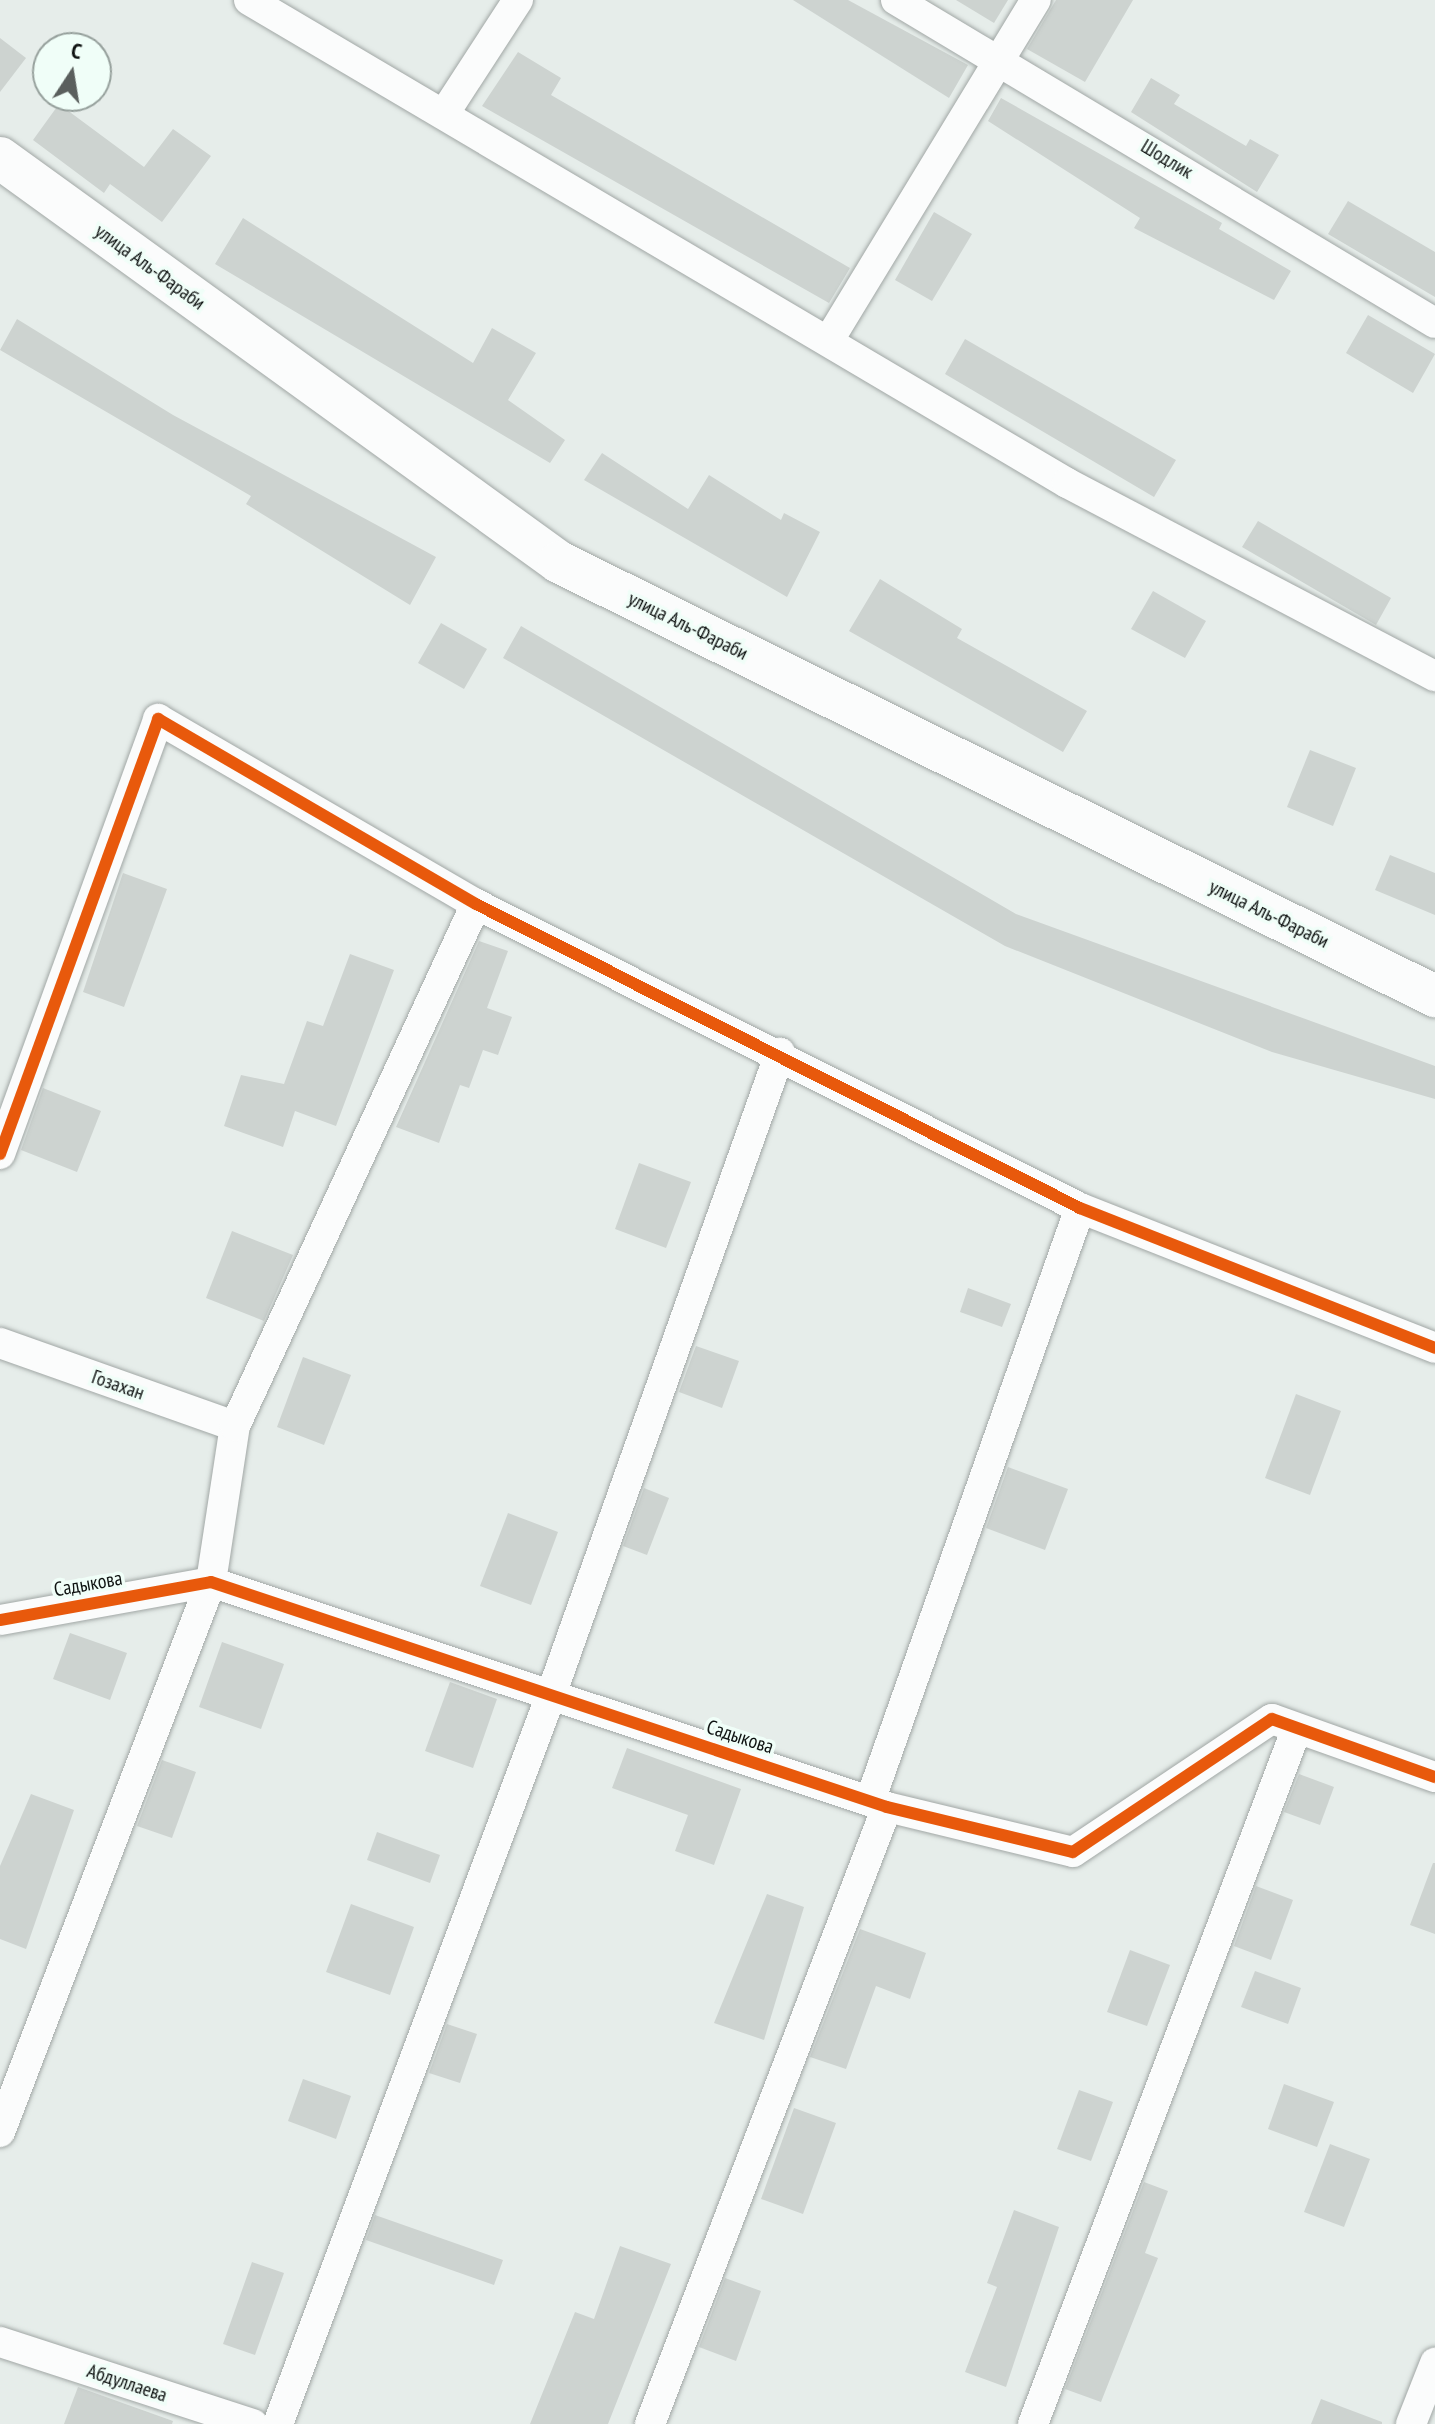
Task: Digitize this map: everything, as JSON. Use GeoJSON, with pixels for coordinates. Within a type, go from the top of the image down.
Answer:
{"type":"FeatureCollection","features":[{"type":"Feature","properties":{"kind":"main road","name":"улица Аль-Фараби"},"geometry":{"type":"LineString","coordinates":[[0,158],[559,562],[1435,996]]}},
{"type":"Feature","properties":{"kind":"street"},"geometry":{"type":"LineString","coordinates":[[249,0],[1067,483],[1435,676]]}},
{"type":"Feature","properties":{"kind":"street"},"geometry":{"type":"LineString","coordinates":[[444,114],[518,0]]}},
{"type":"Feature","properties":{"kind":"street","name":"Шодлик"},"geometry":{"type":"LineString","coordinates":[[896,0],[1000,59],[1435,323]]}},
{"type":"Feature","properties":{"kind":"street"},"geometry":{"type":"LineString","coordinates":[[829,340],[1036,0]]}},
{"type":"Feature","properties":{"kind":"street"},"geometry":{"type":"LineString","coordinates":[[0,1154],[158,719],[476,904],[780,1053],[1080,1208],[1435,1348]]}},
{"type":"Feature","properties":{"kind":"street"},"geometry":{"type":"LineString","coordinates":[[0,2132],[211,1582],[235,1426],[476,904]]}},
{"type":"Feature","properties":{"kind":"street"},"geometry":{"type":"LineString","coordinates":[[278,2424],[551,1695],[780,1053]]}},
{"type":"Feature","properties":{"kind":"street"},"geometry":{"type":"LineString","coordinates":[[650,2424],[878,1804],[1080,1208]]}},
{"type":"Feature","properties":{"kind":"street","name":"Гозахан"},"geometry":{"type":"LineString","coordinates":[[0,1343],[235,1426]]}},
{"type":"Feature","properties":{"kind":"street","name":"Садыкова"},"geometry":{"type":"LineString","coordinates":[[0,1620],[211,1582],[878,1804],[1073,1852],[1272,1719],[1435,1777]]}},
{"type":"Feature","properties":{"kind":"street"},"geometry":{"type":"LineString","coordinates":[[1033,2424],[1297,1728]]}},
{"type":"Feature","properties":{"kind":"street","name":"Абдуллаева"},"geometry":{"type":"LineString","coordinates":[[0,2342],[253,2424]]}},
{"type":"Feature","properties":{"kind":"street"},"geometry":{"type":"LineString","coordinates":[[1411,2424],[1435,2363]]}},
{"type":"Feature","properties":{"kind":"building"},"geometry":{"type":"Polygon","coordinates":[[[793,0],[848,0],[968,65],[949,98],[793,0]]]}},
{"type":"Feature","properties":{"kind":"building"},"geometry":{"type":"Polygon","coordinates":[[[956,0],[1008,0],[994,23],[956,0]]]}},
{"type":"Feature","properties":{"kind":"building"},"geometry":{"type":"Polygon","coordinates":[[[1056,0],[1133,0],[1085,82],[1027,49],[1056,0]]]}},
{"type":"Feature","properties":{"kind":"building"},"geometry":{"type":"Polygon","coordinates":[[[0,38],[26,58],[0,92],[0,38]]]}},
{"type":"Feature","properties":{"kind":"building"},"geometry":{"type":"Polygon","coordinates":[[[518,52],[561,78],[551,95],[850,268],[829,303],[482,106],[518,52]]]}},
{"type":"Feature","properties":{"kind":"building"},"geometry":{"type":"Polygon","coordinates":[[[1151,78],[1180,95],[1174,104],[1246,146],[1250,139],[1279,155],[1257,192],[1131,112],[1151,78]]]}},
{"type":"Feature","properties":{"kind":"building"},"geometry":{"type":"Polygon","coordinates":[[[1001,98],[1222,223],[1219,229],[1291,271],[1274,300],[1134,228],[1140,218],[988,121],[1001,98]]]}},
{"type":"Feature","properties":{"kind":"building"},"geometry":{"type":"Polygon","coordinates":[[[53,112],[70,112],[144,167],[173,129],[211,156],[162,222],[110,184],[104,193],[33,140],[53,112]]]}},
{"type":"Feature","properties":{"kind":"building"},"geometry":{"type":"Polygon","coordinates":[[[1348,201],[1435,252],[1435,297],[1328,234],[1348,201]]]}},
{"type":"Feature","properties":{"kind":"building"},"geometry":{"type":"Polygon","coordinates":[[[934,212],[972,234],[932,301],[895,280],[934,212]]]}},
{"type":"Feature","properties":{"kind":"building"},"geometry":{"type":"Polygon","coordinates":[[[243,218],[473,363],[492,328],[536,353],[508,400],[565,440],[550,463],[215,264],[243,218]]]}},
{"type":"Feature","properties":{"kind":"building"},"geometry":{"type":"Polygon","coordinates":[[[1368,315],[1435,354],[1413,393],[1346,353],[1368,315]]]}},
{"type":"Feature","properties":{"kind":"building"},"geometry":{"type":"Polygon","coordinates":[[[17,319],[173,415],[436,557],[410,605],[246,504],[251,496],[0,350],[17,319]]]}},
{"type":"Feature","properties":{"kind":"building"},"geometry":{"type":"Polygon","coordinates":[[[965,339],[1176,460],[1154,497],[945,374],[965,339]]]}},
{"type":"Feature","properties":{"kind":"building"},"geometry":{"type":"Polygon","coordinates":[[[602,453],[688,509],[709,475],[781,520],[784,513],[820,532],[787,597],[584,480],[602,453]]]}},
{"type":"Feature","properties":{"kind":"building"},"geometry":{"type":"Polygon","coordinates":[[[1258,521],[1391,598],[1376,625],[1242,547],[1258,521]]]}},
{"type":"Feature","properties":{"kind":"building"},"geometry":{"type":"Polygon","coordinates":[[[880,579],[962,629],[957,638],[1087,711],[1063,752],[849,631],[880,579]]]}},
{"type":"Feature","properties":{"kind":"building"},"geometry":{"type":"Polygon","coordinates":[[[1153,591],[1206,621],[1185,658],[1131,629],[1153,591]]]}},
{"type":"Feature","properties":{"kind":"building"},"geometry":{"type":"Polygon","coordinates":[[[441,623],[487,649],[464,689],[418,663],[441,623]]]}},
{"type":"Feature","properties":{"kind":"building"},"geometry":{"type":"Polygon","coordinates":[[[521,626],[1016,914],[1435,1066],[1435,1099],[1272,1052],[1005,946],[503,658],[521,626]]]}},
{"type":"Feature","properties":{"kind":"building"},"geometry":{"type":"Polygon","coordinates":[[[1310,750],[1356,768],[1333,826],[1287,807],[1310,750]]]}},
{"type":"Feature","properties":{"kind":"building"},"geometry":{"type":"Polygon","coordinates":[[[1390,855],[1435,873],[1435,915],[1375,890],[1390,855]]]}},
{"type":"Feature","properties":{"kind":"building"},"geometry":{"type":"Polygon","coordinates":[[[123,873],[167,889],[124,1007],[83,992],[123,873]]]}},
{"type":"Feature","properties":{"kind":"building"},"geometry":{"type":"Polygon","coordinates":[[[479,941],[508,951],[487,1008],[512,1017],[498,1055],[483,1050],[469,1088],[460,1085],[439,1143],[396,1127],[479,941]]]}},
{"type":"Feature","properties":{"kind":"building"},"geometry":{"type":"Polygon","coordinates":[[[350,954],[394,970],[336,1126],[295,1111],[283,1147],[224,1126],[241,1075],[284,1084],[307,1021],[323,1026],[350,954]]]}},
{"type":"Feature","properties":{"kind":"building"},"geometry":{"type":"Polygon","coordinates":[[[43,1088],[101,1111],[77,1172],[21,1150],[43,1088]]]}},
{"type":"Feature","properties":{"kind":"building"},"geometry":{"type":"Polygon","coordinates":[[[639,1163],[691,1182],[666,1248],[615,1229],[639,1163]]]}},
{"type":"Feature","properties":{"kind":"building"},"geometry":{"type":"Polygon","coordinates":[[[232,1231],[293,1255],[264,1321],[206,1298],[232,1231]]]}},
{"type":"Feature","properties":{"kind":"building"},"geometry":{"type":"Polygon","coordinates":[[[968,1288],[1011,1304],[1002,1327],[960,1312],[968,1288]]]}},
{"type":"Feature","properties":{"kind":"building"},"geometry":{"type":"Polygon","coordinates":[[[696,1346],[739,1361],[722,1408],[679,1392],[696,1346]]]}},
{"type":"Feature","properties":{"kind":"building"},"geometry":{"type":"Polygon","coordinates":[[[303,1357],[351,1375],[324,1445],[277,1427],[303,1357]]]}},
{"type":"Feature","properties":{"kind":"building"},"geometry":{"type":"Polygon","coordinates":[[[1296,1394],[1341,1411],[1310,1495],[1265,1478],[1296,1394]]]}},
{"type":"Feature","properties":{"kind":"building"},"geometry":{"type":"Polygon","coordinates":[[[1008,1467],[1068,1489],[1045,1550],[986,1528],[1008,1467]]]}},
{"type":"Feature","properties":{"kind":"building"},"geometry":{"type":"Polygon","coordinates":[[[644,1488],[669,1498],[647,1555],[623,1546],[644,1488]]]}},
{"type":"Feature","properties":{"kind":"building"},"geometry":{"type":"Polygon","coordinates":[[[508,1513],[558,1532],[531,1605],[480,1586],[508,1513]]]}},
{"type":"Feature","properties":{"kind":"building"},"geometry":{"type":"Polygon","coordinates":[[[70,1633],[127,1653],[110,1700],[53,1679],[70,1633]]]}},
{"type":"Feature","properties":{"kind":"building"},"geometry":{"type":"Polygon","coordinates":[[[222,1642],[284,1664],[261,1729],[199,1707],[222,1642]]]}},
{"type":"Feature","properties":{"kind":"building"},"geometry":{"type":"Polygon","coordinates":[[[450,1682],[497,1699],[473,1768],[425,1751],[450,1682]]]}},
{"type":"Feature","properties":{"kind":"building"},"geometry":{"type":"Polygon","coordinates":[[[627,1748],[741,1789],[714,1865],[675,1851],[688,1815],[612,1788],[627,1748]]]}},
{"type":"Feature","properties":{"kind":"building"},"geometry":{"type":"Polygon","coordinates":[[[162,1760],[196,1772],[172,1838],[137,1826],[162,1760]]]}},
{"type":"Feature","properties":{"kind":"building"},"geometry":{"type":"Polygon","coordinates":[[[1299,1774],[1334,1787],[1320,1825],[1284,1812],[1299,1774]]]}},
{"type":"Feature","properties":{"kind":"building"},"geometry":{"type":"Polygon","coordinates":[[[31,1794],[74,1810],[26,1949],[0,1939],[0,1866],[31,1794]]]}},
{"type":"Feature","properties":{"kind":"building"},"geometry":{"type":"Polygon","coordinates":[[[377,1832],[440,1855],[430,1883],[367,1860],[377,1832]]]}},
{"type":"Feature","properties":{"kind":"building"},"geometry":{"type":"Polygon","coordinates":[[[1435,1863],[1435,1934],[1410,1925],[1435,1863]]]}},
{"type":"Feature","properties":{"kind":"building"},"geometry":{"type":"Polygon","coordinates":[[[1256,1886],[1293,1900],[1271,1960],[1234,1946],[1256,1886]]]}},
{"type":"Feature","properties":{"kind":"building"},"geometry":{"type":"Polygon","coordinates":[[[767,1894],[804,1907],[764,2040],[714,2023],[767,1894]]]}},
{"type":"Feature","properties":{"kind":"building"},"geometry":{"type":"Polygon","coordinates":[[[351,1904],[414,1927],[390,1995],[326,1972],[351,1904]]]}},
{"type":"Feature","properties":{"kind":"building"},"geometry":{"type":"Polygon","coordinates":[[[860,1929],[926,1953],[910,1999],[876,1986],[846,2069],[810,2057],[860,1929]]]}},
{"type":"Feature","properties":{"kind":"building"},"geometry":{"type":"Polygon","coordinates":[[[1130,1950],[1170,1965],[1147,2026],[1107,2012],[1130,1950]]]}},
{"type":"Feature","properties":{"kind":"building"},"geometry":{"type":"Polygon","coordinates":[[[1255,1971],[1301,1988],[1288,2024],[1241,2007],[1255,1971]]]}},
{"type":"Feature","properties":{"kind":"building"},"geometry":{"type":"Polygon","coordinates":[[[447,2024],[477,2034],[460,2083],[429,2073],[447,2024]]]}},
{"type":"Feature","properties":{"kind":"building"},"geometry":{"type":"Polygon","coordinates":[[[303,2079],[351,2096],[336,2139],[288,2121],[303,2079]]]}},
{"type":"Feature","properties":{"kind":"building"},"geometry":{"type":"Polygon","coordinates":[[[1284,2084],[1334,2102],[1317,2147],[1268,2129],[1284,2084]]]}},
{"type":"Feature","properties":{"kind":"building"},"geometry":{"type":"Polygon","coordinates":[[[1079,2090],[1113,2102],[1091,2161],[1057,2149],[1079,2090]]]}},
{"type":"Feature","properties":{"kind":"building"},"geometry":{"type":"Polygon","coordinates":[[[794,2108],[836,2123],[803,2214],[761,2199],[794,2108]]]}},
{"type":"Feature","properties":{"kind":"building"},"geometry":{"type":"Polygon","coordinates":[[[1330,2144],[1370,2159],[1344,2227],[1304,2212],[1330,2144]]]}},
{"type":"Feature","properties":{"kind":"building"},"geometry":{"type":"Polygon","coordinates":[[[1144,2182],[1168,2191],[1145,2253],[1158,2258],[1101,2402],[1065,2389],[1144,2182]]]}},
{"type":"Feature","properties":{"kind":"building"},"geometry":{"type":"Polygon","coordinates":[[[1014,2210],[1059,2227],[1006,2387],[965,2372],[997,2287],[987,2283],[1014,2210]]]}},
{"type":"Feature","properties":{"kind":"building"},"geometry":{"type":"Polygon","coordinates":[[[375,2215],[503,2260],[494,2285],[366,2240],[375,2215]]]}},
{"type":"Feature","properties":{"kind":"building"},"geometry":{"type":"Polygon","coordinates":[[[620,2246],[671,2264],[608,2424],[530,2424],[575,2312],[594,2319],[620,2246]]]}},
{"type":"Feature","properties":{"kind":"building"},"geometry":{"type":"Polygon","coordinates":[[[252,2262],[284,2273],[255,2355],[223,2344],[252,2262]]]}},
{"type":"Feature","properties":{"kind":"building"},"geometry":{"type":"Polygon","coordinates":[[[725,2278],[761,2291],[736,2361],[699,2347],[725,2278]]]}},
{"type":"Feature","properties":{"kind":"building"},"geometry":{"type":"Polygon","coordinates":[[[78,2387],[173,2421],[172,2424],[64,2424],[78,2387]]]}},
{"type":"Feature","properties":{"kind":"building"},"geometry":{"type":"Polygon","coordinates":[[[1321,2399],[1382,2422],[1382,2424],[1311,2424],[1321,2399]]]}},
{"type":"Feature","properties":{"kind":"cycle path"},"geometry":{"type":"LineString","coordinates":[[0,1154],[158,719],[476,904],[1080,1208],[1435,1348]]}},
{"type":"Feature","properties":{"kind":"cycle path"},"geometry":{"type":"LineString","coordinates":[[0,1620],[211,1582],[887,1807],[1073,1852],[1272,1719],[1435,1777]]}}]}
